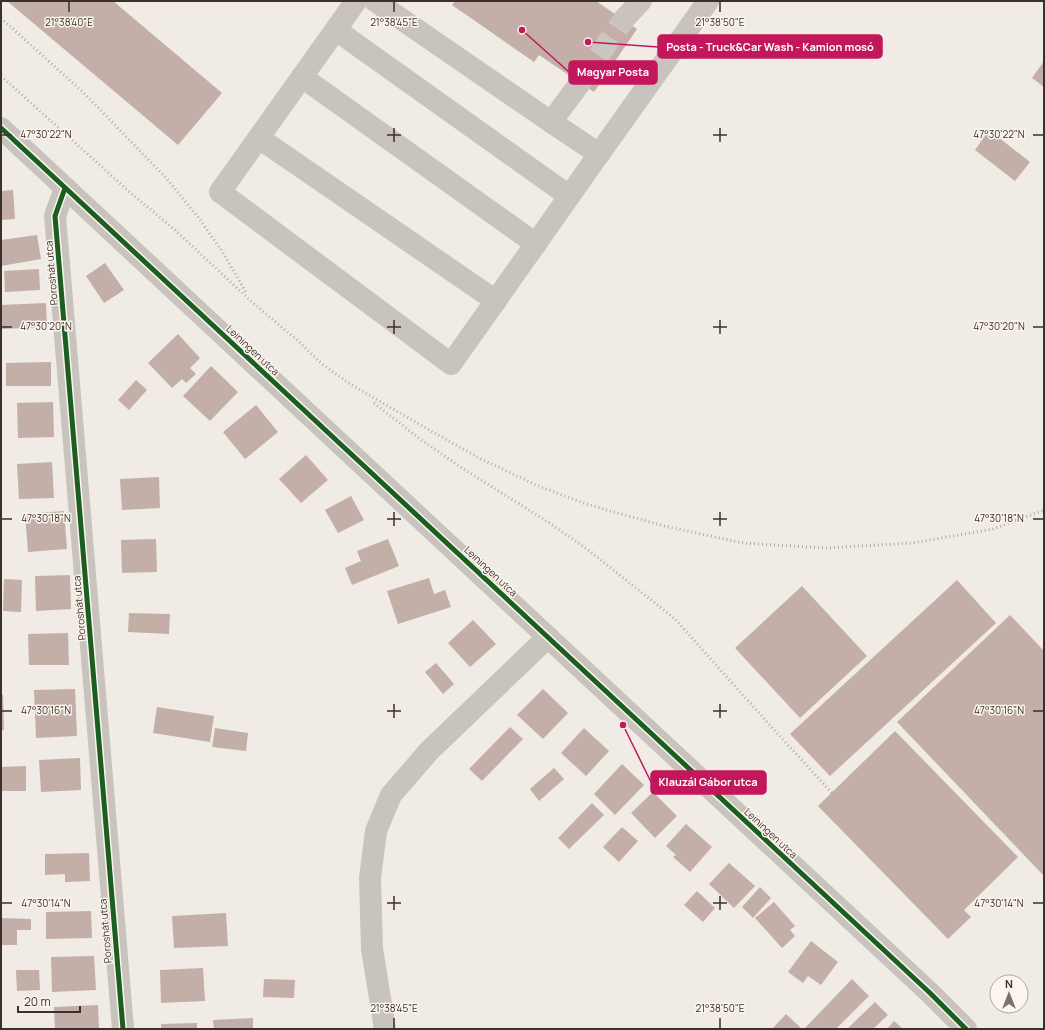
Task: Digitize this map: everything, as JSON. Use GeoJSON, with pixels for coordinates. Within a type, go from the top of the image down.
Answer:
{"type":"FeatureCollection","features":[{"type":"Feature","properties":{"kind":"street"},"geometry":{"type":"LineString","coordinates":[[356,1],[220,192],[451,364],[708,1]]}},
{"type":"Feature","properties":{"kind":"street"},"geometry":{"type":"LineString","coordinates":[[374,1],[599,154]]}},
{"type":"Feature","properties":{"kind":"street"},"geometry":{"type":"LineString","coordinates":[[624,19],[641,1]]}},
{"type":"Feature","properties":{"kind":"street"},"geometry":{"type":"LineString","coordinates":[[336,30],[569,196]]}},
{"type":"Feature","properties":{"kind":"street"},"geometry":{"type":"LineString","coordinates":[[302,77],[536,244]]}},
{"type":"Feature","properties":{"kind":"street"},"geometry":{"type":"LineString","coordinates":[[551,122],[580,83]]}},
{"type":"Feature","properties":{"kind":"street","name":"Leiningen utca"},"geometry":{"type":"LineString","coordinates":[[1,128],[930,993],[966,1029]]}},
{"type":"Feature","properties":{"kind":"street"},"geometry":{"type":"LineString","coordinates":[[259,138],[496,301]]}},
{"type":"Feature","properties":{"kind":"street","name":"Poroshát utca"},"geometry":{"type":"LineString","coordinates":[[65,188],[55,216],[123,1029]]}},
{"type":"Feature","properties":{"kind":"street"},"geometry":{"type":"LineString","coordinates":[[385,1029],[372,949],[370,878],[376,831],[391,795],[429,750],[548,637]]}},
{"type":"Feature","properties":{"kind":"building"},"geometry":{"type":"Polygon","coordinates":[[[7,1],[113,1],[222,93],[178,145],[7,1]]]}},
{"type":"Feature","properties":{"kind":"building"},"geometry":{"type":"Polygon","coordinates":[[[455,1],[596,1],[637,29],[594,92],[539,55],[534,62],[452,5],[455,1]]]}},
{"type":"Feature","properties":{"kind":"building"},"geometry":{"type":"Polygon","coordinates":[[[1044,61],[1044,87],[1032,78],[1044,61]]]}},
{"type":"Feature","properties":{"kind":"building"},"geometry":{"type":"Polygon","coordinates":[[[989,130],[1030,162],[1015,181],[975,150],[989,130]]]}},
{"type":"Feature","properties":{"kind":"building"},"geometry":{"type":"Polygon","coordinates":[[[13,190],[15,219],[1,220],[1,191],[13,190]]]}},
{"type":"Feature","properties":{"kind":"building"},"geometry":{"type":"Polygon","coordinates":[[[37,235],[41,259],[1,266],[1,240],[37,235]]]}},
{"type":"Feature","properties":{"kind":"building"},"geometry":{"type":"Polygon","coordinates":[[[105,263],[124,290],[104,303],[86,276],[105,263]]]}},
{"type":"Feature","properties":{"kind":"building"},"geometry":{"type":"Polygon","coordinates":[[[39,269],[40,290],[5,292],[4,271],[39,269]]]}},
{"type":"Feature","properties":{"kind":"building"},"geometry":{"type":"Polygon","coordinates":[[[46,303],[47,327],[1,329],[1,305],[46,303]]]}},
{"type":"Feature","properties":{"kind":"building"},"geometry":{"type":"Polygon","coordinates":[[[178,334],[200,358],[190,368],[196,374],[186,383],[182,379],[172,388],[148,363],[178,334]]]}},
{"type":"Feature","properties":{"kind":"building"},"geometry":{"type":"Polygon","coordinates":[[[51,362],[51,386],[6,386],[6,363],[51,362]]]}},
{"type":"Feature","properties":{"kind":"building"},"geometry":{"type":"Polygon","coordinates":[[[211,366],[238,392],[210,421],[183,396],[211,366]]]}},
{"type":"Feature","properties":{"kind":"building"},"geometry":{"type":"Polygon","coordinates":[[[136,380],[147,390],[129,410],[118,400],[136,380]]]}},
{"type":"Feature","properties":{"kind":"building"},"geometry":{"type":"Polygon","coordinates":[[[53,402],[54,437],[18,438],[17,403],[53,402]]]}},
{"type":"Feature","properties":{"kind":"building"},"geometry":{"type":"Polygon","coordinates":[[[256,405],[278,432],[245,459],[223,432],[256,405]]]}},
{"type":"Feature","properties":{"kind":"building"},"geometry":{"type":"Polygon","coordinates":[[[306,455],[328,480],[301,503],[279,479],[306,455]]]}},
{"type":"Feature","properties":{"kind":"building"},"geometry":{"type":"Polygon","coordinates":[[[52,462],[54,498],[19,499],[17,464],[52,462]]]}},
{"type":"Feature","properties":{"kind":"building"},"geometry":{"type":"Polygon","coordinates":[[[159,477],[160,508],[122,510],[120,479],[159,477]]]}},
{"type":"Feature","properties":{"kind":"building"},"geometry":{"type":"Polygon","coordinates":[[[351,496],[364,520],[338,533],[325,510],[351,496]]]}},
{"type":"Feature","properties":{"kind":"building"},"geometry":{"type":"Polygon","coordinates":[[[64,511],[67,549],[28,552],[25,514],[64,511]]]}},
{"type":"Feature","properties":{"kind":"building"},"geometry":{"type":"Polygon","coordinates":[[[156,539],[157,572],[122,573],[121,540],[156,539]]]}},
{"type":"Feature","properties":{"kind":"building"},"geometry":{"type":"Polygon","coordinates":[[[388,539],[399,566],[352,585],[345,568],[361,561],[357,551],[388,539]]]}},
{"type":"Feature","properties":{"kind":"building"},"geometry":{"type":"Polygon","coordinates":[[[70,575],[71,609],[36,611],[35,576],[70,575]]]}},
{"type":"Feature","properties":{"kind":"building"},"geometry":{"type":"Polygon","coordinates":[[[429,578],[434,594],[445,590],[451,607],[398,624],[387,591],[429,578]]]}},
{"type":"Feature","properties":{"kind":"building"},"geometry":{"type":"Polygon","coordinates":[[[4,579],[22,580],[21,612],[3,611],[4,579]]]}},
{"type":"Feature","properties":{"kind":"building"},"geometry":{"type":"Polygon","coordinates":[[[957,580],[996,623],[830,776],[790,734],[957,580]]]}},
{"type":"Feature","properties":{"kind":"building"},"geometry":{"type":"Polygon","coordinates":[[[802,586],[867,656],[800,718],[735,648],[802,586]]]}},
{"type":"Feature","properties":{"kind":"building"},"geometry":{"type":"Polygon","coordinates":[[[129,613],[170,614],[169,634],[128,632],[129,613]]]}},
{"type":"Feature","properties":{"kind":"building"},"geometry":{"type":"Polygon","coordinates":[[[1010,615],[1044,651],[1044,876],[897,722],[1010,615]]]}},
{"type":"Feature","properties":{"kind":"building"},"geometry":{"type":"Polygon","coordinates":[[[473,620],[496,644],[470,667],[448,643],[473,620]]]}},
{"type":"Feature","properties":{"kind":"building"},"geometry":{"type":"Polygon","coordinates":[[[68,633],[69,665],[29,665],[28,634],[68,633]]]}},
{"type":"Feature","properties":{"kind":"building"},"geometry":{"type":"Polygon","coordinates":[[[436,663],[454,684],[443,694],[425,672],[436,663]]]}},
{"type":"Feature","properties":{"kind":"building"},"geometry":{"type":"Polygon","coordinates":[[[75,689],[77,736],[36,738],[34,690],[75,689]]]}},
{"type":"Feature","properties":{"kind":"building"},"geometry":{"type":"Polygon","coordinates":[[[543,689],[568,713],[543,739],[517,715],[543,689]]]}},
{"type":"Feature","properties":{"kind":"building"},"geometry":{"type":"Polygon","coordinates":[[[1,695],[3,695],[4,730],[1,730],[1,695]]]}},
{"type":"Feature","properties":{"kind":"building"},"geometry":{"type":"Polygon","coordinates":[[[157,707],[214,716],[210,742],[153,733],[157,707]]]}},
{"type":"Feature","properties":{"kind":"building"},"geometry":{"type":"Polygon","coordinates":[[[510,727],[523,739],[482,781],[469,769],[510,727]]]}},
{"type":"Feature","properties":{"kind":"building"},"geometry":{"type":"Polygon","coordinates":[[[215,728],[248,733],[246,751],[212,747],[215,728]]]}},
{"type":"Feature","properties":{"kind":"building"},"geometry":{"type":"Polygon","coordinates":[[[584,728],[609,751],[586,776],[561,753],[584,728]]]}},
{"type":"Feature","properties":{"kind":"building"},"geometry":{"type":"Polygon","coordinates":[[[895,731],[1018,857],[964,910],[971,917],[948,939],[818,806],[895,731]]]}},
{"type":"Feature","properties":{"kind":"building"},"geometry":{"type":"Polygon","coordinates":[[[80,758],[81,790],[41,792],[39,760],[80,758]]]}},
{"type":"Feature","properties":{"kind":"building"},"geometry":{"type":"Polygon","coordinates":[[[622,764],[644,785],[615,815],[594,794],[622,764]]]}},
{"type":"Feature","properties":{"kind":"building"},"geometry":{"type":"Polygon","coordinates":[[[26,766],[26,791],[1,791],[1,767],[26,766]]]}},
{"type":"Feature","properties":{"kind":"building"},"geometry":{"type":"Polygon","coordinates":[[[554,768],[564,779],[539,801],[530,789],[554,768]]]}},
{"type":"Feature","properties":{"kind":"building"},"geometry":{"type":"Polygon","coordinates":[[[653,792],[677,816],[655,838],[631,813],[653,792]]]}},
{"type":"Feature","properties":{"kind":"building"},"geometry":{"type":"Polygon","coordinates":[[[592,803],[604,815],[569,849],[558,838],[592,803]]]}},
{"type":"Feature","properties":{"kind":"building"},"geometry":{"type":"Polygon","coordinates":[[[686,824],[712,847],[690,872],[673,857],[676,855],[666,846],[686,824]]]}},
{"type":"Feature","properties":{"kind":"building"},"geometry":{"type":"Polygon","coordinates":[[[622,827],[638,841],[619,862],[603,847],[622,827]]]}},
{"type":"Feature","properties":{"kind":"building"},"geometry":{"type":"Polygon","coordinates":[[[89,853],[90,881],[65,882],[65,874],[45,875],[45,854],[89,853]]]}},
{"type":"Feature","properties":{"kind":"building"},"geometry":{"type":"Polygon","coordinates":[[[729,863],[755,886],[734,908],[709,884],[729,863]]]}},
{"type":"Feature","properties":{"kind":"building"},"geometry":{"type":"Polygon","coordinates":[[[760,887],[771,898],[753,918],[742,907],[760,887]]]}},
{"type":"Feature","properties":{"kind":"building"},"geometry":{"type":"Polygon","coordinates":[[[697,891],[715,908],[703,922],[684,905],[697,891]]]}},
{"type":"Feature","properties":{"kind":"building"},"geometry":{"type":"Polygon","coordinates":[[[774,902],[795,926],[790,930],[795,936],[782,948],[755,918],[774,902]]]}},
{"type":"Feature","properties":{"kind":"building"},"geometry":{"type":"Polygon","coordinates":[[[91,911],[92,938],[46,939],[46,912],[91,911]]]}},
{"type":"Feature","properties":{"kind":"building"},"geometry":{"type":"Polygon","coordinates":[[[226,913],[228,946],[174,948],[172,916],[226,913]]]}},
{"type":"Feature","properties":{"kind":"building"},"geometry":{"type":"Polygon","coordinates":[[[1,918],[31,919],[31,930],[17,930],[17,945],[1,945],[1,918]]]}},
{"type":"Feature","properties":{"kind":"building"},"geometry":{"type":"Polygon","coordinates":[[[811,941],[838,962],[821,985],[808,976],[803,983],[788,972],[811,941]]]}},
{"type":"Feature","properties":{"kind":"building"},"geometry":{"type":"Polygon","coordinates":[[[94,956],[96,990],[52,992],[51,957],[94,956]]]}},
{"type":"Feature","properties":{"kind":"building"},"geometry":{"type":"Polygon","coordinates":[[[203,968],[205,1001],[161,1003],[160,970],[203,968]]]}},
{"type":"Feature","properties":{"kind":"building"},"geometry":{"type":"Polygon","coordinates":[[[16,970],[39,970],[40,990],[17,991],[16,970]]]}},
{"type":"Feature","properties":{"kind":"building"},"geometry":{"type":"Polygon","coordinates":[[[264,979],[295,980],[294,998],[263,997],[264,979]]]}},
{"type":"Feature","properties":{"kind":"building"},"geometry":{"type":"Polygon","coordinates":[[[852,979],[869,996],[836,1029],[804,1029],[852,979]]]}},
{"type":"Feature","properties":{"kind":"building"},"geometry":{"type":"Polygon","coordinates":[[[875,1002],[888,1015],[873,1029],[847,1029],[875,1002]]]}},
{"type":"Feature","properties":{"kind":"building"},"geometry":{"type":"Polygon","coordinates":[[[98,1005],[99,1029],[55,1029],[54,1007],[98,1005]]]}},
{"type":"Feature","properties":{"kind":"building"},"geometry":{"type":"Polygon","coordinates":[[[786,1014],[802,1029],[772,1029],[786,1014]]]}},
{"type":"Feature","properties":{"kind":"building"},"geometry":{"type":"Polygon","coordinates":[[[253,1018],[253,1029],[214,1029],[213,1020],[253,1018]]]}},
{"type":"Feature","properties":{"kind":"building"},"geometry":{"type":"Polygon","coordinates":[[[894,1021],[903,1029],[887,1029],[894,1021]]]}},
{"type":"Feature","properties":{"kind":"building"},"geometry":{"type":"Polygon","coordinates":[[[197,1023],[197,1029],[161,1029],[161,1024],[197,1023]]]}},
{"type":"Feature","properties":{"kind":"tunnel"},"geometry":{"type":"LineString","coordinates":[[580,83],[624,19]]}},
{"type":"Feature","properties":{"kind":"railway"},"geometry":{"type":"LineString","coordinates":[[1,18],[85,94],[167,179],[198,217],[222,251],[247,294]]}},
{"type":"Feature","properties":{"kind":"railway"},"geometry":{"type":"LineString","coordinates":[[1,76],[133,195],[174,229],[253,303],[297,340],[322,364],[350,384],[431,431],[479,458],[536,485],[586,504],[664,526],[743,543],[825,548],[912,543],[993,529],[1044,510]]}},
{"type":"Feature","properties":{"kind":"railway"},"geometry":{"type":"LineString","coordinates":[[374,403],[420,439],[462,468],[548,522],[587,549],[675,619],[832,793]]}},
{"type":"Feature","properties":{"kind":"cycle path"},"geometry":{"type":"LineString","coordinates":[[1,128],[930,993],[966,1029]]}},
{"type":"Feature","properties":{"kind":"cycle path"},"geometry":{"type":"LineString","coordinates":[[65,188],[55,216],[123,1029]]}},
{"type":"Feature","properties":{"kind":"place","name":"Magyar Posta"},"geometry":{"type":"Point","coordinates":[522,30]}},
{"type":"Feature","properties":{"kind":"place","name":"Posta - Truck&Car Wash - Kamion mosó"},"geometry":{"type":"Point","coordinates":[588,42]}},
{"type":"Feature","properties":{"kind":"place","name":"Klauzál Gábor utca"},"geometry":{"type":"Point","coordinates":[623,725]}}]}
